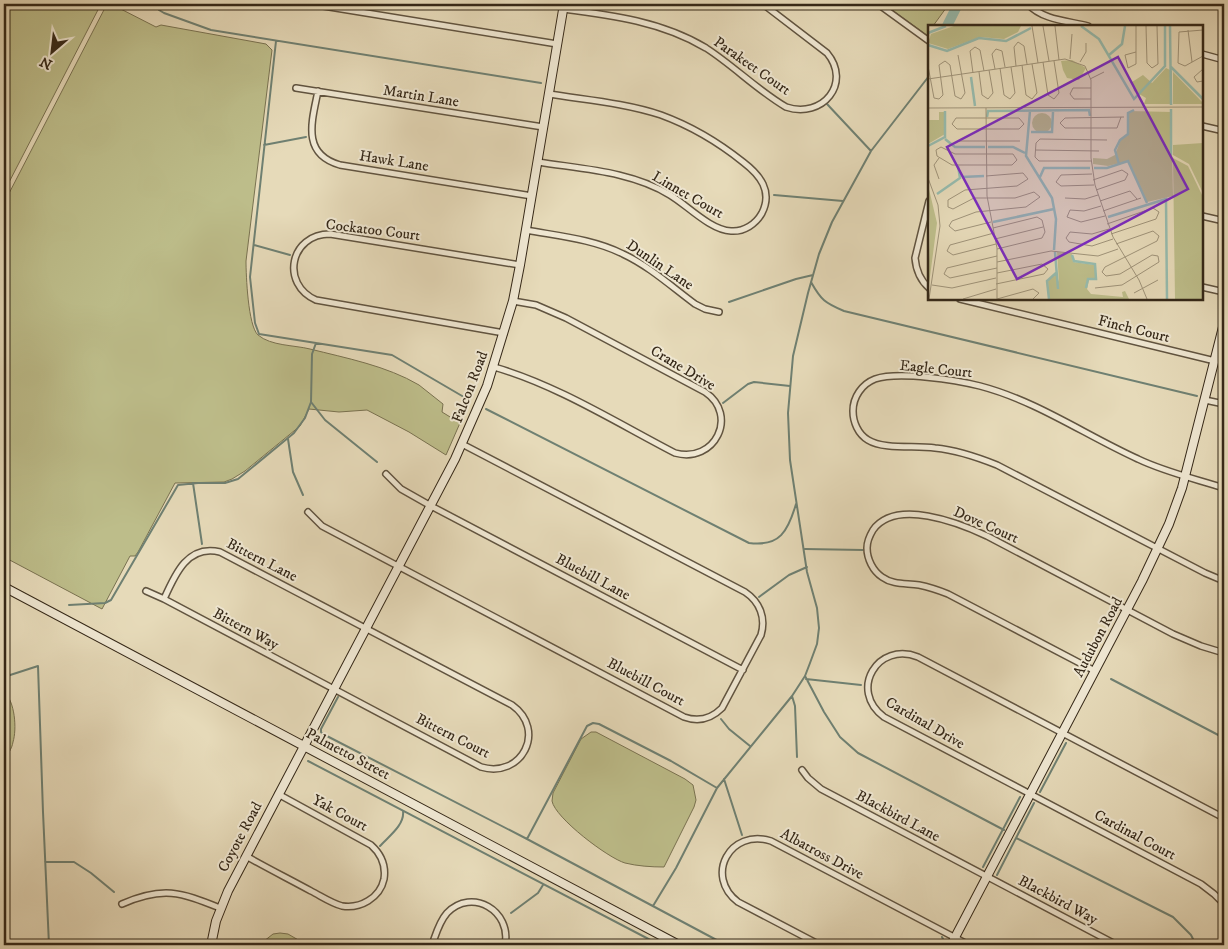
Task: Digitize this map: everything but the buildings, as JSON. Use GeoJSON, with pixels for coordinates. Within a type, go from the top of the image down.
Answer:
{"type":"FeatureCollection","features":[{"type":"Feature","properties":{"kind":"street"},"geometry":{"type":"LineString","coordinates":[[312,4],[557,44]]}},
{"type":"Feature","properties":{"kind":"street","name":"Parakeet Court"},"geometry":{"type":"LineString","coordinates":[[563,6],[651,24],[675,33],[712,53],[786,107],[802,110],[818,106],[828,98],[834,87],[836,73],[832,60],[827,53],[762,4]]}},
{"type":"Feature","properties":{"kind":"street"},"geometry":{"type":"LineString","coordinates":[[878,4],[928,41]]}},
{"type":"Feature","properties":{"kind":"street"},"geometry":{"type":"LineString","coordinates":[[1028,4],[1044,15],[1084,25]]}},
{"type":"Feature","properties":{"kind":"street","name":"Falcon Road"},"geometry":{"type":"LineString","coordinates":[[304,746],[431,506],[462,444],[494,367],[513,301],[520,265],[563,6]]}},
{"type":"Feature","properties":{"kind":"street"},"geometry":{"type":"LineString","coordinates":[[1203,54],[1224,60]]}},
{"type":"Feature","properties":{"kind":"street","name":"Martin Lane"},"geometry":{"type":"LineString","coordinates":[[296,88],[543,127]]}},
{"type":"Feature","properties":{"kind":"street","name":"Hawk Lane"},"geometry":{"type":"LineString","coordinates":[[318,91],[311,127],[312,137],[318,151],[330,162],[532,196]]}},
{"type":"Feature","properties":{"kind":"street","name":"Linnet Court"},"geometry":{"type":"LineString","coordinates":[[538,162],[619,176],[649,185],[683,203],[714,226],[729,231],[741,230],[752,224],[761,215],[766,203],[766,191],[759,176],[731,153],[698,131],[660,115],[640,110],[549,94]]}},
{"type":"Feature","properties":{"kind":"street"},"geometry":{"type":"LineString","coordinates":[[1203,126],[1224,131]]}},
{"type":"Feature","properties":{"kind":"street"},"geometry":{"type":"LineString","coordinates":[[1203,216],[1224,221]]}},
{"type":"Feature","properties":{"kind":"street"},"geometry":{"type":"LineString","coordinates":[[927,219],[916,263],[920,276],[928,287]]}},
{"type":"Feature","properties":{"kind":"street","name":"Dunlin Lane"},"geometry":{"type":"LineString","coordinates":[[526,230],[595,243],[609,248],[636,261],[695,304],[705,309],[719,312]]}},
{"type":"Feature","properties":{"kind":"street","name":"Cockatoo Court"},"geometry":{"type":"LineString","coordinates":[[504,333],[316,300],[307,296],[297,284],[294,274],[295,259],[302,245],[310,239],[330,234],[520,265]]}},
{"type":"Feature","properties":{"kind":"street"},"geometry":{"type":"LineString","coordinates":[[1203,287],[1224,292]]}},
{"type":"Feature","properties":{"kind":"street","name":"Finch Court"},"geometry":{"type":"LineString","coordinates":[[964,300],[1215,361]]}},
{"type":"Feature","properties":{"kind":"street","name":"Crane Drive"},"geometry":{"type":"LineString","coordinates":[[494,367],[525,377],[555,390],[675,454],[686,456],[702,452],[712,445],[720,431],[719,410],[711,397],[705,392],[566,318],[536,305],[513,301]]}},
{"type":"Feature","properties":{"kind":"street","name":"Audubon Road"},"geometry":{"type":"LineString","coordinates":[[953,942],[1127,611],[1158,548],[1178,500],[1224,326]]}},
{"type":"Feature","properties":{"kind":"street","name":"Eagle Court"},"geometry":{"type":"LineString","coordinates":[[1224,488],[1138,460],[1032,404],[980,386],[926,377],[882,377],[867,383],[859,391],[854,401],[853,412],[856,426],[865,438],[874,443],[944,449],[988,461],[1224,581]]}},
{"type":"Feature","properties":{"kind":"street"},"geometry":{"type":"LineString","coordinates":[[1205,400],[1224,404]]}},
{"type":"Feature","properties":{"kind":"street","name":"Bluebill Court"},"geometry":{"type":"LineString","coordinates":[[308,512],[322,526],[689,718],[704,719],[718,712],[725,704],[761,635],[763,625],[756,602],[749,595],[462,444]]}},
{"type":"Feature","properties":{"kind":"street","name":"Bluebill Lane"},"geometry":{"type":"LineString","coordinates":[[386,474],[401,489],[431,506],[743,670]]}},
{"type":"Feature","properties":{"kind":"street","name":"Dove Court"},"geometry":{"type":"LineString","coordinates":[[1095,671],[948,594],[929,587],[895,583],[881,577],[869,559],[867,544],[871,533],[878,524],[902,515],[930,516],[956,524],[987,536],[1187,641],[1224,652]]}},
{"type":"Feature","properties":{"kind":"street","name":"Bittern Lane"},"geometry":{"type":"LineString","coordinates":[[164,599],[179,569],[187,559],[203,551],[216,551],[366,628]]}},
{"type":"Feature","properties":{"kind":"street","name":"Palmetto Street"},"geometry":{"type":"LineString","coordinates":[[4,587],[679,945]]}},
{"type":"Feature","properties":{"kind":"street","name":"Bittern Way"},"geometry":{"type":"LineString","coordinates":[[146,591],[333,690]]}},
{"type":"Feature","properties":{"kind":"street","name":"Bittern Court"},"geometry":{"type":"LineString","coordinates":[[333,690],[486,768],[502,768],[512,764],[520,758],[526,748],[529,739],[527,724],[523,715],[516,708],[366,628]]}},
{"type":"Feature","properties":{"kind":"street","name":"Cardinal Drive"},"geometry":{"type":"LineString","coordinates":[[1030,794],[880,713],[872,705],[868,694],[868,683],[871,673],[877,664],[889,656],[899,654],[914,655],[1063,733]]}},
{"type":"Feature","properties":{"kind":"street"},"geometry":{"type":"LineString","coordinates":[[1063,733],[1224,818]]}},
{"type":"Feature","properties":{"kind":"street","name":"Coyote Road"},"geometry":{"type":"LineString","coordinates":[[211,945],[220,908],[304,746]]}},
{"type":"Feature","properties":{"kind":"street","name":"Blackbird Lane"},"geometry":{"type":"LineString","coordinates":[[802,770],[821,789],[987,877]]}},
{"type":"Feature","properties":{"kind":"street","name":"Yak Court"},"geometry":{"type":"LineString","coordinates":[[246,856],[324,898],[343,906],[355,906],[366,902],[382,886],[384,866],[378,852],[371,845],[278,794]]}},
{"type":"Feature","properties":{"kind":"street","name":"Cardinal Court"},"geometry":{"type":"LineString","coordinates":[[1030,794],[1201,884],[1224,904]]}},
{"type":"Feature","properties":{"kind":"street","name":"Albatross Drive"},"geometry":{"type":"LineString","coordinates":[[820,945],[738,902],[730,895],[723,880],[722,868],[729,853],[735,846],[752,839],[771,841],[953,942],[969,945]]}},
{"type":"Feature","properties":{"kind":"street","name":"Blackbird Way"},"geometry":{"type":"LineString","coordinates":[[987,877],[1118,945]]}},
{"type":"Feature","properties":{"kind":"street"},"geometry":{"type":"LineString","coordinates":[[122,904],[149,894],[170,892],[191,897],[220,908]]}},
{"type":"Feature","properties":{"kind":"street"},"geometry":{"type":"LineString","coordinates":[[432,945],[441,921],[447,912],[462,904],[472,902],[488,906],[500,916],[506,931],[505,945]]}},
{"type":"Feature","properties":{"kind":"green space"},"geometry":{"type":"Polygon","coordinates":[[[4,4],[101,4],[4,192],[4,4]]]}},
{"type":"Feature","properties":{"kind":"green space"},"geometry":{"type":"Polygon","coordinates":[[[107,4],[111,4],[156,27],[161,25],[266,44],[272,50],[246,261],[250,311],[252,322],[258,335],[263,339],[276,343],[366,363],[407,378],[443,404],[442,412],[460,423],[446,455],[409,432],[367,410],[339,412],[309,409],[300,426],[245,471],[232,479],[224,482],[175,483],[138,552],[135,556],[130,556],[102,609],[4,557],[4,203],[107,4]]]}},
{"type":"Feature","properties":{"kind":"green space"},"geometry":{"type":"Polygon","coordinates":[[[884,4],[949,4],[934,25],[928,25],[928,36],[884,4]]]}},
{"type":"Feature","properties":{"kind":"green space"},"geometry":{"type":"Polygon","coordinates":[[[4,692],[8,696],[13,708],[15,730],[12,747],[4,761],[4,692]]]}},
{"type":"Feature","properties":{"kind":"green space"},"geometry":{"type":"Polygon","coordinates":[[[591,732],[596,732],[693,785],[696,800],[694,807],[664,867],[634,865],[617,860],[595,846],[572,827],[555,808],[552,801],[553,793],[581,739],[591,732]]]}},
{"type":"Feature","properties":{"kind":"green space"},"geometry":{"type":"Polygon","coordinates":[[[273,934],[288,934],[307,945],[259,945],[273,934]]]}},
{"type":"Feature","properties":{"kind":"waterway"},"geometry":{"type":"LineString","coordinates":[[156,4],[159,10],[164,13],[211,30],[541,83]]}},
{"type":"Feature","properties":{"kind":"waterway"},"geometry":{"type":"LineString","coordinates":[[948,25],[958,4]]}},
{"type":"Feature","properties":{"kind":"waterway"},"geometry":{"type":"LineString","coordinates":[[276,41],[250,277],[255,323],[259,334],[392,355],[469,400]]}},
{"type":"Feature","properties":{"kind":"waterway"},"geometry":{"type":"LineString","coordinates":[[653,906],[676,868],[717,788],[792,696],[805,676],[817,644],[819,628],[817,608],[807,572],[790,460],[788,413],[793,356],[819,254],[832,222],[871,151],[928,77]]}},
{"type":"Feature","properties":{"kind":"waterway"},"geometry":{"type":"LineString","coordinates":[[827,104],[871,151]]}},
{"type":"Feature","properties":{"kind":"waterway"},"geometry":{"type":"LineString","coordinates":[[264,145],[306,137]]}},
{"type":"Feature","properties":{"kind":"waterway"},"geometry":{"type":"LineString","coordinates":[[774,195],[843,201]]}},
{"type":"Feature","properties":{"kind":"waterway"},"geometry":{"type":"LineString","coordinates":[[254,245],[290,255]]}},
{"type":"Feature","properties":{"kind":"waterway"},"geometry":{"type":"LineString","coordinates":[[729,302],[813,275]]}},
{"type":"Feature","properties":{"kind":"waterway"},"geometry":{"type":"LineString","coordinates":[[811,282],[824,300],[844,311],[1197,396]]}},
{"type":"Feature","properties":{"kind":"waterway"},"geometry":{"type":"LineString","coordinates":[[69,605],[105,603],[111,600],[178,485],[225,483],[238,479],[294,433],[305,418],[311,402],[312,354],[316,343]]}},
{"type":"Feature","properties":{"kind":"waterway"},"geometry":{"type":"LineString","coordinates":[[723,403],[748,384],[754,382],[790,386]]}},
{"type":"Feature","properties":{"kind":"waterway"},"geometry":{"type":"LineString","coordinates":[[311,402],[325,420],[377,462]]}},
{"type":"Feature","properties":{"kind":"waterway"},"geometry":{"type":"LineString","coordinates":[[486,409],[749,543],[760,544],[775,540],[786,529],[796,504]]}},
{"type":"Feature","properties":{"kind":"waterway"},"geometry":{"type":"LineString","coordinates":[[288,439],[293,472],[303,495]]}},
{"type":"Feature","properties":{"kind":"waterway"},"geometry":{"type":"LineString","coordinates":[[193,483],[202,544]]}},
{"type":"Feature","properties":{"kind":"waterway"},"geometry":{"type":"LineString","coordinates":[[805,549],[863,550]]}},
{"type":"Feature","properties":{"kind":"waterway"},"geometry":{"type":"LineString","coordinates":[[759,597],[789,575],[807,567]]}},
{"type":"Feature","properties":{"kind":"waterway"},"geometry":{"type":"LineString","coordinates":[[4,677],[38,666],[49,945]]}},
{"type":"Feature","properties":{"kind":"waterway"},"geometry":{"type":"LineString","coordinates":[[805,676],[840,737],[858,753],[1004,830]]}},
{"type":"Feature","properties":{"kind":"waterway"},"geometry":{"type":"LineString","coordinates":[[806,679],[861,685]]}},
{"type":"Feature","properties":{"kind":"waterway"},"geometry":{"type":"LineString","coordinates":[[1111,679],[1224,738]]}},
{"type":"Feature","properties":{"kind":"waterway"},"geometry":{"type":"LineString","coordinates":[[792,696],[795,706],[797,757]]}},
{"type":"Feature","properties":{"kind":"waterway"},"geometry":{"type":"LineString","coordinates":[[338,697],[321,729],[323,734],[527,839],[726,945]]}},
{"type":"Feature","properties":{"kind":"waterway"},"geometry":{"type":"LineString","coordinates":[[721,719],[729,729],[750,746]]}},
{"type":"Feature","properties":{"kind":"waterway"},"geometry":{"type":"LineString","coordinates":[[527,839],[587,726],[593,723],[599,724],[671,761],[717,788]]}},
{"type":"Feature","properties":{"kind":"waterway"},"geometry":{"type":"LineString","coordinates":[[1040,792],[1066,743]]}},
{"type":"Feature","properties":{"kind":"waterway"},"geometry":{"type":"LineString","coordinates":[[308,761],[660,945]]}},
{"type":"Feature","properties":{"kind":"waterway"},"geometry":{"type":"LineString","coordinates":[[724,779],[742,835]]}},
{"type":"Feature","properties":{"kind":"waterway"},"geometry":{"type":"LineString","coordinates":[[983,867],[1020,797]]}},
{"type":"Feature","properties":{"kind":"waterway"},"geometry":{"type":"LineString","coordinates":[[997,875],[1034,803]]}},
{"type":"Feature","properties":{"kind":"waterway"},"geometry":{"type":"LineString","coordinates":[[380,846],[399,826],[403,811]]}},
{"type":"Feature","properties":{"kind":"waterway"},"geometry":{"type":"LineString","coordinates":[[1016,838],[1173,917],[1191,935],[1196,945]]}},
{"type":"Feature","properties":{"kind":"waterway"},"geometry":{"type":"LineString","coordinates":[[45,862],[74,862],[114,892]]}},
{"type":"Feature","properties":{"kind":"waterway"},"geometry":{"type":"LineString","coordinates":[[511,913],[538,893],[543,885]]}},
{"type":"Feature","properties":{"kind":"waterway"},"geometry":{"type":"LineString","coordinates":[[942,937],[942,945]]}}]}
